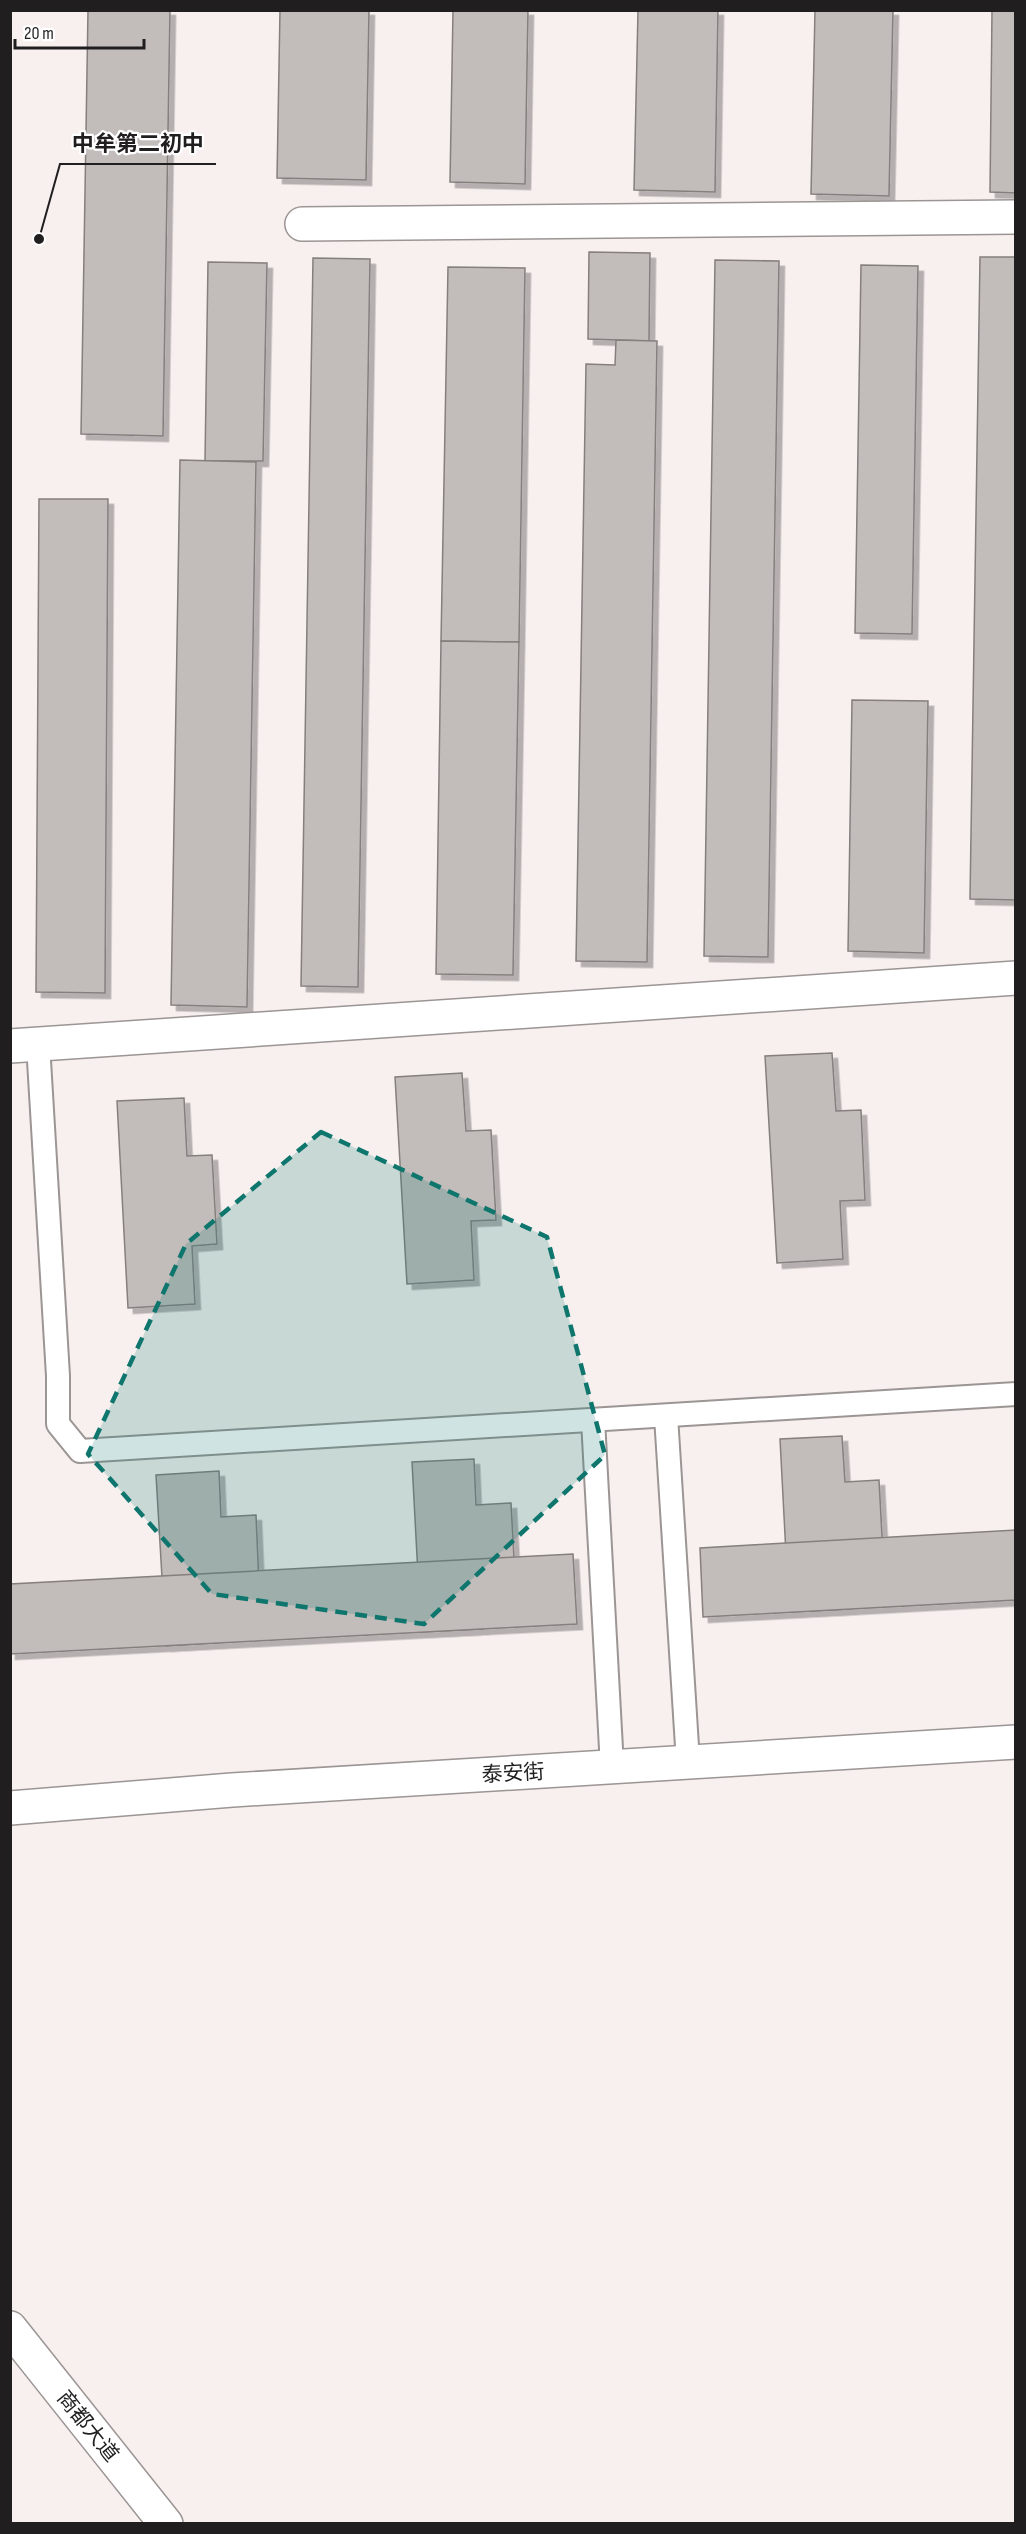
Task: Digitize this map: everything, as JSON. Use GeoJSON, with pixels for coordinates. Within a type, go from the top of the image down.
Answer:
{"type":"FeatureCollection","features":[{"type":"Feature","properties":{"kind":"main road"},"geometry":{"type":"LineString","coordinates":[[302,224],[1016,216]]}},
{"type":"Feature","properties":{"kind":"main road"},"geometry":{"type":"LineString","coordinates":[[24,1045],[1016,978]]}},
{"type":"Feature","properties":{"kind":"main road","name":"泰安街"},"geometry":{"type":"LineString","coordinates":[[10,1808],[232,1790],[1016,1742]]}},
{"type":"Feature","properties":{"kind":"main road","name":"商都大道"},"geometry":{"type":"LineString","coordinates":[[10,2328],[166,2523]]}},
{"type":"Feature","properties":{"kind":"lane"},"geometry":{"type":"LineString","coordinates":[[24,1045],[58,1376],[58,1424],[81,1451],[1016,1394]]}},
{"type":"Feature","properties":{"kind":"lane"},"geometry":{"type":"LineString","coordinates":[[666,1416],[688,1762]]}},
{"type":"Feature","properties":{"kind":"lane"},"geometry":{"type":"LineString","coordinates":[[593,1420],[612,1767]]}},
{"type":"Feature","properties":{"kind":"highlighted area"},"geometry":{"type":"Polygon","coordinates":[[[321,1132],[547,1237],[605,1455],[424,1624],[212,1594],[88,1454],[186,1244],[321,1132]]]}},
{"type":"Feature","properties":{"kind":"building"},"geometry":{"type":"Polygon","coordinates":[[[88,10],[170,10],[163,436],[81,434],[88,10]]]}},
{"type":"Feature","properties":{"kind":"building"},"geometry":{"type":"Polygon","coordinates":[[[280,10],[369,10],[366,180],[277,178],[280,10]]]}},
{"type":"Feature","properties":{"kind":"building"},"geometry":{"type":"Polygon","coordinates":[[[453,10],[528,10],[525,184],[450,182],[453,10]]]}},
{"type":"Feature","properties":{"kind":"building"},"geometry":{"type":"Polygon","coordinates":[[[638,10],[718,10],[715,192],[634,190],[638,10]]]}},
{"type":"Feature","properties":{"kind":"building"},"geometry":{"type":"Polygon","coordinates":[[[815,10],[893,10],[889,196],[811,194],[815,10]]]}},
{"type":"Feature","properties":{"kind":"building"},"geometry":{"type":"Polygon","coordinates":[[[992,10],[1016,10],[1016,193],[990,192],[992,10]]]}},
{"type":"Feature","properties":{"kind":"building"},"geometry":{"type":"Polygon","coordinates":[[[589,252],[650,253],[649,341],[588,339],[589,252]]]}},
{"type":"Feature","properties":{"kind":"building"},"geometry":{"type":"Polygon","coordinates":[[[980,257],[1016,257],[1016,900],[970,899],[980,257]]]}},
{"type":"Feature","properties":{"kind":"building"},"geometry":{"type":"Polygon","coordinates":[[[313,258],[370,259],[358,987],[301,986],[313,258]]]}},
{"type":"Feature","properties":{"kind":"building"},"geometry":{"type":"Polygon","coordinates":[[[715,260],[779,261],[768,957],[704,956],[715,260]]]}},
{"type":"Feature","properties":{"kind":"building"},"geometry":{"type":"Polygon","coordinates":[[[208,262],[267,263],[263,461],[205,461],[208,262]]]}},
{"type":"Feature","properties":{"kind":"building"},"geometry":{"type":"Polygon","coordinates":[[[861,265],[918,266],[912,634],[855,633],[861,265]]]}},
{"type":"Feature","properties":{"kind":"building"},"geometry":{"type":"Polygon","coordinates":[[[448,267],[525,268],[519,642],[441,641],[448,267]]]}},
{"type":"Feature","properties":{"kind":"building"},"geometry":{"type":"Polygon","coordinates":[[[616,340],[657,341],[647,962],[576,961],[586,364],[615,365],[616,340]]]}},
{"type":"Feature","properties":{"kind":"building"},"geometry":{"type":"Polygon","coordinates":[[[180,460],[256,462],[247,1007],[171,1005],[180,460]]]}},
{"type":"Feature","properties":{"kind":"building"},"geometry":{"type":"Polygon","coordinates":[[[39,499],[108,499],[105,993],[36,992],[39,499]]]}},
{"type":"Feature","properties":{"kind":"building"},"geometry":{"type":"Polygon","coordinates":[[[441,641],[519,642],[513,975],[436,974],[441,641]]]}},
{"type":"Feature","properties":{"kind":"building"},"geometry":{"type":"Polygon","coordinates":[[[852,700],[928,701],[924,953],[848,951],[852,700]]]}},
{"type":"Feature","properties":{"kind":"building"},"geometry":{"type":"Polygon","coordinates":[[[832,1053],[836,1111],[861,1110],[865,1200],[840,1201],[843,1259],[777,1263],[765,1056],[832,1053]]]}},
{"type":"Feature","properties":{"kind":"building"},"geometry":{"type":"Polygon","coordinates":[[[462,1073],[466,1131],[491,1130],[496,1220],[471,1221],[474,1280],[407,1284],[395,1077],[462,1073]]]}},
{"type":"Feature","properties":{"kind":"building"},"geometry":{"type":"Polygon","coordinates":[[[184,1098],[187,1156],[212,1155],[217,1244],[192,1246],[195,1304],[128,1308],[117,1101],[184,1098]]]}},
{"type":"Feature","properties":{"kind":"building"},"geometry":{"type":"Polygon","coordinates":[[[842,1436],[845,1482],[879,1480],[884,1573],[850,1575],[851,1609],[789,1612],[780,1439],[842,1436]]]}},
{"type":"Feature","properties":{"kind":"building"},"geometry":{"type":"Polygon","coordinates":[[[474,1459],[476,1505],[511,1503],[516,1595],[481,1597],[483,1629],[421,1632],[412,1462],[474,1459]]]}},
{"type":"Feature","properties":{"kind":"building"},"geometry":{"type":"Polygon","coordinates":[[[219,1471],[221,1517],[256,1515],[260,1608],[226,1610],[228,1642],[166,1646],[156,1475],[219,1471]]]}},
{"type":"Feature","properties":{"kind":"building"},"geometry":{"type":"Polygon","coordinates":[[[1016,1530],[1016,1600],[703,1617],[700,1548],[1016,1530]]]}},
{"type":"Feature","properties":{"kind":"building"},"geometry":{"type":"Polygon","coordinates":[[[573,1554],[577,1624],[10,1654],[10,1584],[573,1554]]]}},
{"type":"Feature","properties":{"kind":"place","name":"中牟第二初中"},"geometry":{"type":"Point","coordinates":[39,239]}}]}
